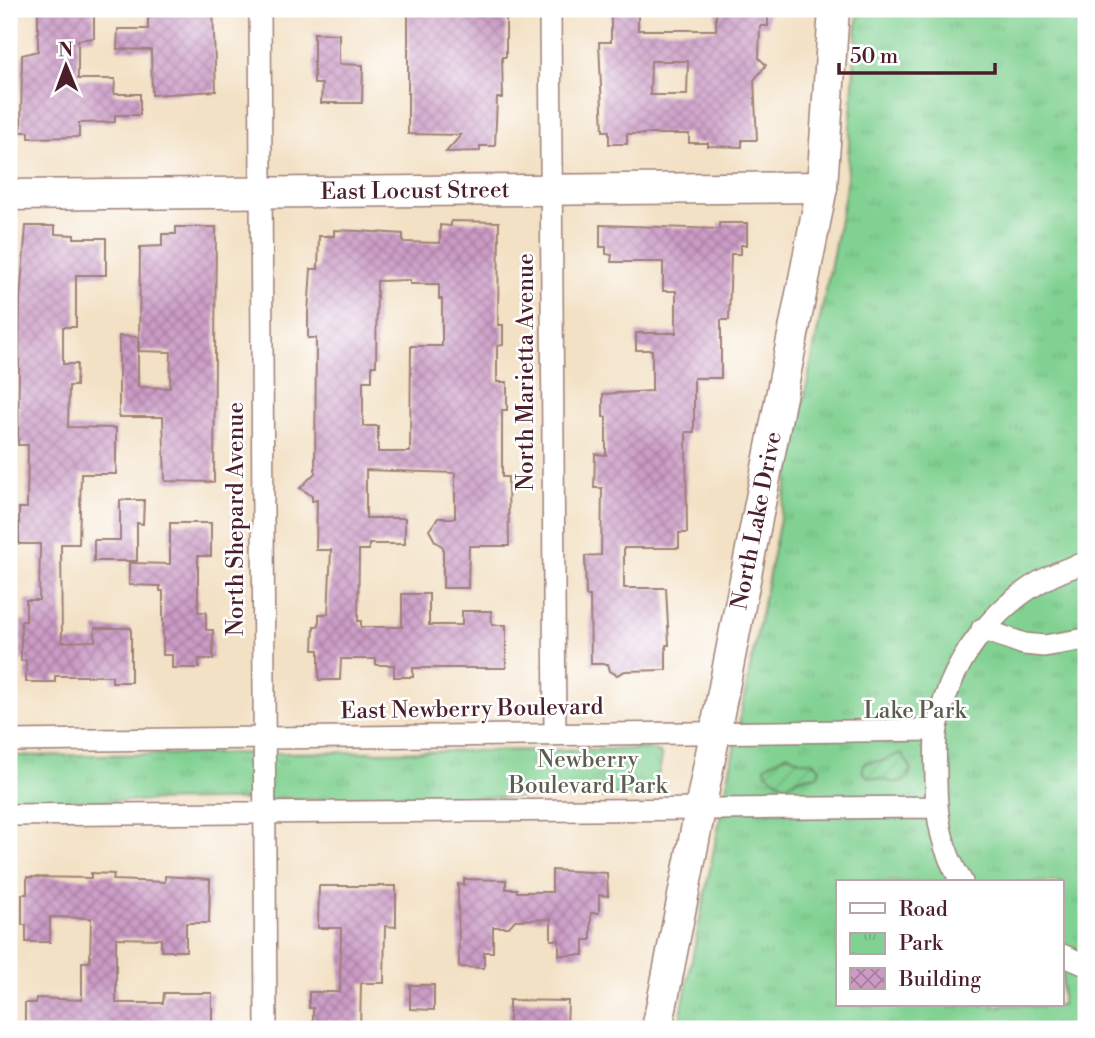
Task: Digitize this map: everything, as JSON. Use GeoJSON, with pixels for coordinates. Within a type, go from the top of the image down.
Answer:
{"type":"FeatureCollection","features":[{"type":"Feature","properties":{"kind":"main road","name":"North Lake Drive"},"geometry":{"type":"LineString","coordinates":[[657,1029],[822,187],[834,9]]}},
{"type":"Feature","properties":{"kind":"main road","name":"East Locust Street"},"geometry":{"type":"LineString","coordinates":[[9,195],[822,187]]}},
{"type":"Feature","properties":{"kind":"street","name":"North Shepard Avenue"},"geometry":{"type":"LineString","coordinates":[[260,9],[266,1029]]}},
{"type":"Feature","properties":{"kind":"street","name":"North Marietta Avenue"},"geometry":{"type":"LineString","coordinates":[[550,9],[555,735]]}},
{"type":"Feature","properties":{"kind":"street"},"geometry":{"type":"LineString","coordinates":[[961,880],[944,845],[936,807],[937,730],[946,692],[963,657],[982,629],[1035,586],[1086,563]]}},
{"type":"Feature","properties":{"kind":"street"},"geometry":{"type":"LineString","coordinates":[[982,629],[1024,644],[1044,646],[1086,639]]}},
{"type":"Feature","properties":{"kind":"street","name":"East Newberry Boulevard"},"geometry":{"type":"LineString","coordinates":[[9,741],[937,730]]}},
{"type":"Feature","properties":{"kind":"street"},"geometry":{"type":"LineString","coordinates":[[9,815],[936,807]]}},
{"type":"Feature","properties":{"kind":"street"},"geometry":{"type":"LineString","coordinates":[[1064,956],[1086,965]]}},
{"type":"Feature","properties":{"kind":"green space","name":"Lake Park"},"geometry":{"type":"Polygon","coordinates":[[[858,9],[1086,9],[1086,1029],[678,1029],[846,189],[858,9]]]}},
{"type":"Feature","properties":{"kind":"green space","name":"Newberry Boulevard Park"},"geometry":{"type":"Polygon","coordinates":[[[648,749],[660,753],[662,758],[654,793],[648,796],[9,802],[9,756],[648,749]]]}},
{"type":"Feature","properties":{"kind":"green space"},"geometry":{"type":"Polygon","coordinates":[[[901,753],[911,768],[905,780],[888,781],[868,777],[863,772],[863,766],[867,762],[882,761],[901,753]]]}},
{"type":"Feature","properties":{"kind":"green space"},"geometry":{"type":"Polygon","coordinates":[[[788,754],[801,761],[814,762],[820,768],[818,775],[799,778],[786,786],[766,773],[765,766],[788,754]]]}},
{"type":"Feature","properties":{"kind":"building"},"geometry":{"type":"Polygon","coordinates":[[[38,9],[94,9],[94,38],[78,40],[78,79],[115,79],[114,94],[140,94],[140,115],[115,115],[115,122],[79,123],[79,137],[29,138],[29,132],[21,132],[22,55],[38,51],[38,9]]]}},
{"type":"Feature","properties":{"kind":"building"},"geometry":{"type":"Polygon","coordinates":[[[148,9],[213,9],[216,91],[152,95],[151,50],[117,49],[118,29],[148,29],[148,9]]]}},
{"type":"Feature","properties":{"kind":"building"},"geometry":{"type":"Polygon","coordinates":[[[408,9],[506,9],[506,57],[502,57],[503,98],[497,98],[495,146],[480,146],[480,151],[446,152],[461,135],[408,134],[408,9]]]}},
{"type":"Feature","properties":{"kind":"building"},"geometry":{"type":"Polygon","coordinates":[[[611,9],[638,9],[638,30],[716,30],[716,9],[768,9],[768,26],[760,26],[759,58],[766,65],[754,80],[757,140],[742,140],[742,147],[708,146],[708,143],[689,143],[689,134],[627,134],[627,144],[609,144],[609,131],[603,131],[599,42],[611,42],[611,9]],[[651,61],[650,95],[687,95],[688,61],[651,61]]]}},
{"type":"Feature","properties":{"kind":"building"},"geometry":{"type":"Polygon","coordinates":[[[314,33],[339,34],[339,64],[363,65],[362,103],[321,103],[322,84],[314,84],[314,33]]]}},
{"type":"Feature","properties":{"kind":"building"},"geometry":{"type":"Polygon","coordinates":[[[451,221],[499,222],[498,325],[503,325],[503,345],[497,346],[497,382],[507,382],[507,410],[502,410],[502,477],[508,477],[509,546],[469,546],[468,588],[443,588],[443,547],[435,541],[429,530],[438,518],[455,518],[455,473],[366,470],[366,518],[405,518],[405,544],[369,544],[369,550],[359,550],[358,621],[361,621],[361,627],[402,627],[402,594],[429,594],[429,625],[462,625],[462,611],[491,611],[492,625],[506,625],[506,668],[413,668],[413,677],[394,677],[394,665],[376,665],[376,659],[341,659],[340,680],[319,680],[319,650],[313,650],[314,626],[319,626],[319,614],[328,614],[331,550],[316,550],[317,500],[312,501],[312,496],[300,488],[315,473],[316,338],[308,338],[308,313],[311,269],[318,269],[319,236],[334,236],[334,230],[358,231],[403,234],[403,242],[440,243],[440,225],[451,226],[451,221]],[[410,280],[377,281],[376,366],[372,366],[372,381],[363,381],[363,426],[378,426],[378,452],[410,452],[411,346],[442,346],[442,299],[439,299],[439,284],[410,284],[410,280]]]}},
{"type":"Feature","properties":{"kind":"building"},"geometry":{"type":"Polygon","coordinates":[[[719,223],[747,223],[747,245],[741,245],[741,254],[731,254],[729,320],[721,320],[721,378],[694,378],[694,432],[686,432],[687,533],[679,533],[679,548],[624,548],[624,588],[666,588],[669,645],[666,645],[666,670],[625,671],[617,675],[610,671],[608,664],[591,664],[590,596],[586,596],[585,556],[601,555],[602,488],[594,488],[595,454],[606,455],[603,394],[652,391],[652,350],[636,350],[636,333],[676,333],[676,291],[663,291],[663,262],[611,262],[612,255],[606,254],[606,247],[600,247],[600,225],[719,229],[719,223]]]}},
{"type":"Feature","properties":{"kind":"building"},"geometry":{"type":"Polygon","coordinates":[[[26,226],[55,226],[55,234],[74,235],[74,238],[106,238],[106,275],[76,275],[76,327],[63,327],[63,364],[77,364],[76,386],[69,386],[68,427],[116,428],[116,474],[81,474],[79,544],[61,544],[62,642],[95,641],[95,628],[131,628],[131,682],[112,682],[112,676],[55,676],[55,682],[26,682],[26,660],[21,661],[21,621],[26,621],[26,600],[39,600],[40,544],[19,544],[19,508],[27,508],[28,445],[18,445],[20,299],[26,226]]]}},
{"type":"Feature","properties":{"kind":"building"},"geometry":{"type":"Polygon","coordinates":[[[176,227],[216,227],[214,482],[165,481],[163,417],[119,417],[119,336],[138,337],[138,387],[170,388],[171,352],[139,351],[140,247],[162,246],[162,234],[176,234],[176,227]]]}},
{"type":"Feature","properties":{"kind":"building"},"geometry":{"type":"Polygon","coordinates":[[[120,500],[144,500],[143,524],[137,523],[137,561],[94,561],[94,540],[120,540],[120,500]]]}},
{"type":"Feature","properties":{"kind":"building"},"geometry":{"type":"Polygon","coordinates":[[[170,523],[211,523],[211,556],[198,556],[198,612],[206,612],[206,630],[213,630],[213,659],[199,659],[199,668],[172,668],[172,655],[163,655],[163,591],[160,591],[160,586],[129,585],[129,563],[170,564],[170,523]]]}},
{"type":"Feature","properties":{"kind":"building"},"geometry":{"type":"Polygon","coordinates":[[[552,870],[607,873],[608,896],[599,895],[599,913],[591,913],[591,940],[584,940],[584,955],[559,955],[559,940],[551,940],[551,919],[515,920],[509,927],[493,927],[493,952],[484,952],[484,968],[459,967],[458,884],[464,885],[464,879],[506,880],[506,889],[517,889],[517,892],[552,892],[552,870]]]}},
{"type":"Feature","properties":{"kind":"building"},"geometry":{"type":"Polygon","coordinates":[[[91,873],[114,874],[113,880],[165,882],[165,876],[210,879],[209,923],[186,923],[186,951],[161,951],[161,939],[116,938],[116,1003],[163,1003],[164,993],[212,993],[212,1028],[25,1029],[25,1003],[36,1003],[36,998],[82,1000],[82,962],[90,962],[91,918],[50,917],[50,942],[26,942],[26,925],[22,925],[22,894],[27,894],[27,877],[91,878],[91,873]]]}},
{"type":"Feature","properties":{"kind":"building"},"geometry":{"type":"Polygon","coordinates":[[[319,886],[396,886],[396,927],[385,926],[384,983],[361,983],[360,1029],[344,1029],[344,1024],[313,1024],[309,992],[340,992],[341,928],[318,928],[319,886]]]}},
{"type":"Feature","properties":{"kind":"building"},"geometry":{"type":"Polygon","coordinates":[[[410,985],[434,985],[434,1010],[410,1009],[410,985]]]}},
{"type":"Feature","properties":{"kind":"building"},"geometry":{"type":"Polygon","coordinates":[[[509,1000],[568,1001],[567,1029],[509,1029],[509,1000]]]}}]}
